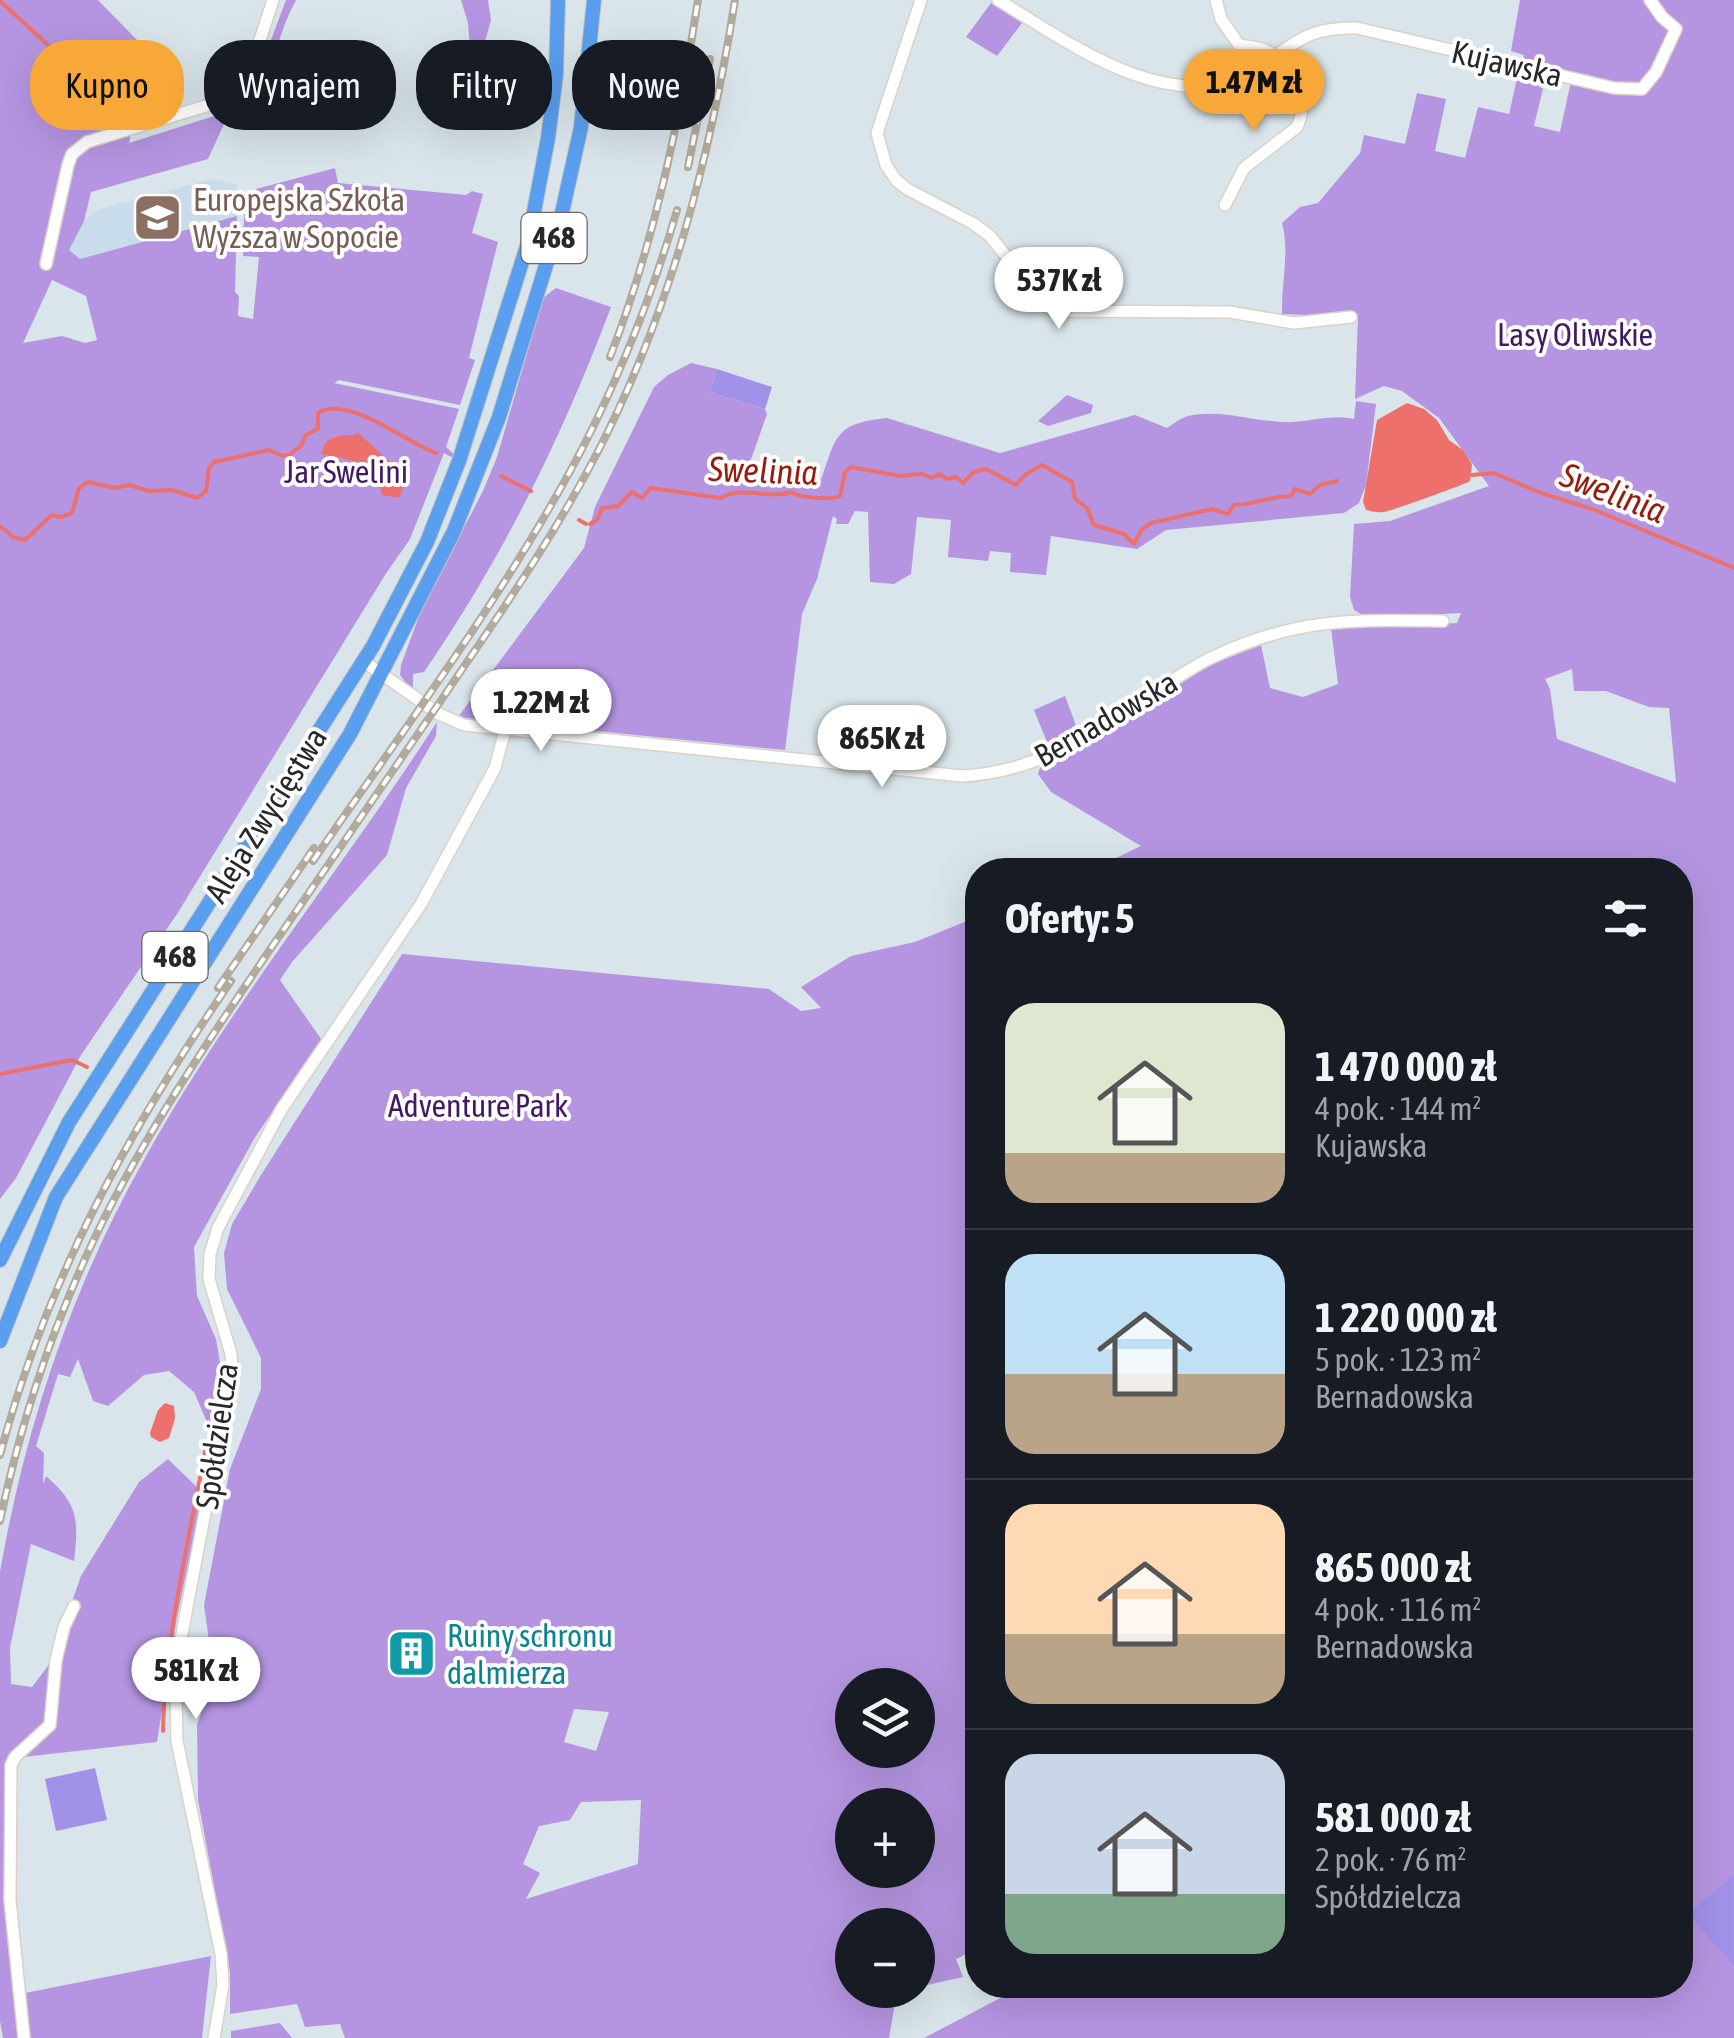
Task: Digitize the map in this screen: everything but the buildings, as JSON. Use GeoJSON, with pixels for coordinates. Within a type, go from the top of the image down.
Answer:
{"type":"FeatureCollection","features":[{"type":"Feature","properties":{"kind":"main road","name":"Aleja Zwycięstwa"},"geometry":{"type":"LineString","coordinates":[[0,1260],[69,1122],[363,661],[421,554],[459,461],[536,209],[556,74],[558,0]]}},
{"type":"Feature","properties":{"kind":"main road","name":"Aleja Zwycięstwa"},"geometry":{"type":"LineString","coordinates":[[0,1341],[56,1197],[333,762],[454,531],[480,469],[561,217],[581,127],[594,0]]}},
{"type":"Feature","properties":{"kind":"street"},"geometry":{"type":"LineString","coordinates":[[46,264],[68,165],[78,148],[242,96],[274,0]]}},
{"type":"Feature","properties":{"kind":"street"},"geometry":{"type":"LineString","coordinates":[[921,0],[877,134],[886,165],[908,190],[990,236],[1047,307],[1053,311],[1230,312],[1294,322],[1351,317]]}},
{"type":"Feature","properties":{"kind":"street","name":"Kujawska"},"geometry":{"type":"LineString","coordinates":[[998,0],[1118,68],[1168,83],[1221,83],[1241,77],[1296,39],[1328,28],[1357,28],[1614,88],[1642,89],[1656,72],[1676,29],[1650,0]]}},
{"type":"Feature","properties":{"kind":"street"},"geometry":{"type":"LineString","coordinates":[[1216,0],[1220,19],[1239,44],[1268,50],[1274,56],[1301,96],[1302,118],[1288,135],[1244,168],[1225,205]]}},
{"type":"Feature","properties":{"kind":"street","name":"Bernadowska"},"geometry":{"type":"LineString","coordinates":[[363,661],[452,722],[942,775],[989,774],[1022,767],[1068,746],[1209,658],[1277,631],[1343,620],[1443,621]]}},
{"type":"Feature","properties":{"kind":"street","name":"Spółdzielcza"},"geometry":{"type":"LineString","coordinates":[[214,2038],[223,1985],[221,1954],[176,1722],[178,1655],[232,1369],[208,1279],[210,1254],[232,1198],[282,1110],[421,904],[494,768],[505,730]]}},
{"type":"Feature","properties":{"kind":"street"},"geometry":{"type":"LineString","coordinates":[[24,2038],[10,1900],[10,1766],[50,1725],[56,1660],[74,1606]]}},
{"type":"Feature","properties":{"kind":"shaded area","name":"Europejska Szkoła Wyższa w Sopocie"},"geometry":{"type":"Polygon","coordinates":[[[212,179],[238,185],[237,216],[80,259],[68,250],[84,221],[97,210],[212,179]]]}},
{"type":"Feature","properties":{"kind":"shaded area"},"geometry":{"type":"Polygon","coordinates":[[[717,369],[772,387],[765,409],[710,392],[717,369]]]}},
{"type":"Feature","properties":{"kind":"shaded area"},"geometry":{"type":"Polygon","coordinates":[[[1407,403],[1424,409],[1437,420],[1449,440],[1463,450],[1472,464],[1470,481],[1388,511],[1366,510],[1363,502],[1377,420],[1407,403]]]}},
{"type":"Feature","properties":{"kind":"shaded area"},"geometry":{"type":"Polygon","coordinates":[[[357,432],[405,475],[399,498],[382,495],[373,465],[322,454],[329,440],[357,432]]]}},
{"type":"Feature","properties":{"kind":"shaded area"},"geometry":{"type":"Polygon","coordinates":[[[165,1403],[174,1406],[175,1418],[169,1438],[160,1442],[150,1433],[158,1410],[165,1403]]]}},
{"type":"Feature","properties":{"kind":"shaded area"},"geometry":{"type":"Polygon","coordinates":[[[95,1768],[107,1820],[56,1831],[45,1779],[95,1768]]]}},
{"type":"Feature","properties":{"kind":"shaded area"},"geometry":{"type":"Polygon","coordinates":[[[1734,1875],[1734,1966],[1693,1920],[1693,1910],[1734,1875]]]}},
{"type":"Feature","properties":{"kind":"green space","name":"Jar Swelini"},"geometry":{"type":"Polygon","coordinates":[[[0,0],[98,0],[137,40],[30,40],[30,130],[132,130],[129,143],[170,130],[184,130],[184,126],[204,119],[204,130],[221,130],[208,159],[91,192],[84,221],[69,250],[80,259],[237,216],[238,316],[253,319],[259,257],[243,256],[244,214],[262,209],[256,189],[335,168],[338,183],[483,194],[472,233],[498,242],[469,358],[475,360],[460,405],[339,380],[334,383],[459,409],[446,447],[467,466],[444,453],[410,539],[177,914],[81,1055],[16,1178],[0,1199],[0,0]],[[52,280],[23,343],[62,336],[85,343],[97,340],[86,296],[52,280]]]}},
{"type":"Feature","properties":{"kind":"green space"},"geometry":{"type":"Polygon","coordinates":[[[286,0],[296,0],[280,40],[271,40],[286,0]]]}},
{"type":"Feature","properties":{"kind":"green space"},"geometry":{"type":"Polygon","coordinates":[[[461,0],[488,0],[491,20],[485,40],[469,40],[461,0]]]}},
{"type":"Feature","properties":{"kind":"green space","name":"Lasy Oliwskie"},"geometry":{"type":"Polygon","coordinates":[[[1520,0],[1734,0],[1734,2038],[924,2038],[1000,1998],[1693,1998],[1693,858],[1116,858],[1141,846],[1051,792],[1038,774],[1041,765],[1086,742],[1194,674],[1261,645],[1270,688],[1303,697],[1338,684],[1331,628],[1457,623],[1461,613],[1368,618],[1354,610],[1350,597],[1354,524],[1390,521],[1489,486],[1439,418],[1402,391],[1384,386],[1355,399],[1358,317],[1282,314],[1282,223],[1300,207],[1318,203],[1360,153],[1364,135],[1405,144],[1417,93],[1446,99],[1435,151],[1465,158],[1478,107],[1509,114],[1518,74],[1545,80],[1534,126],[1560,132],[1573,72],[1523,59],[1524,55],[1511,51],[1520,0]],[[1572,669],[1545,679],[1557,739],[1676,783],[1669,708],[1649,707],[1606,691],[1574,691],[1572,669]]]}},
{"type":"Feature","properties":{"kind":"green space"},"geometry":{"type":"Polygon","coordinates":[[[991,3],[1022,23],[997,56],[966,37],[991,3]]]}},
{"type":"Feature","properties":{"kind":"green space"},"geometry":{"type":"Polygon","coordinates":[[[556,288],[611,307],[529,495],[453,629],[424,672],[413,674],[413,692],[400,675],[401,665],[422,608],[497,457],[543,298],[556,288]]]}},
{"type":"Feature","properties":{"kind":"green space"},"geometry":{"type":"Polygon","coordinates":[[[691,363],[717,369],[710,392],[765,409],[767,414],[748,468],[820,483],[840,435],[856,424],[887,418],[1000,453],[1135,415],[1167,428],[1185,417],[1201,414],[1278,422],[1354,419],[1356,401],[1376,404],[1366,485],[1359,503],[1344,513],[1166,530],[1137,549],[1051,536],[1046,575],[1010,572],[1011,553],[990,551],[988,561],[948,557],[951,520],[917,517],[911,574],[894,584],[870,582],[868,512],[855,511],[848,524],[836,524],[833,516],[817,579],[802,614],[785,750],[458,717],[584,548],[595,507],[654,387],[691,363]]]}},
{"type":"Feature","properties":{"kind":"green space"},"geometry":{"type":"Polygon","coordinates":[[[1067,395],[1093,405],[1091,413],[1048,426],[1038,421],[1067,395]]]}},
{"type":"Feature","properties":{"kind":"green space"},"geometry":{"type":"Polygon","coordinates":[[[1065,696],[1078,731],[1049,747],[1034,710],[1065,696]]]}},
{"type":"Feature","properties":{"kind":"green space"},"geometry":{"type":"Polygon","coordinates":[[[437,722],[436,736],[406,788],[387,855],[280,980],[321,1039],[254,1139],[194,1247],[197,1296],[216,1339],[223,1381],[215,1423],[207,1422],[194,1392],[169,1371],[144,1375],[108,1406],[93,1401],[78,1359],[70,1377],[58,1374],[36,1446],[44,1453],[43,1484],[46,1476],[65,1495],[74,1513],[74,1561],[31,1544],[10,1648],[11,1684],[32,1687],[51,1662],[81,1576],[139,1482],[168,1459],[203,1493],[177,1617],[157,1742],[14,1758],[9,1766],[23,2038],[3,2038],[0,1572],[23,1464],[54,1359],[119,1207],[178,1101],[437,722]]]}},
{"type":"Feature","properties":{"kind":"green space","name":"Adventure Park"},"geometry":{"type":"Polygon","coordinates":[[[965,922],[965,1955],[956,1959],[963,1977],[935,1983],[935,1908],[835,1908],[835,2008],[894,2008],[889,2038],[345,2038],[340,2024],[305,2027],[297,2004],[230,2014],[230,1972],[198,1800],[197,1725],[214,1677],[204,1605],[230,1469],[261,1389],[261,1358],[227,1289],[224,1253],[232,1224],[402,954],[769,989],[801,1011],[821,1008],[801,987],[851,956],[915,942],[965,922]],[[574,1709],[564,1742],[596,1751],[609,1712],[574,1709]],[[641,1800],[581,1802],[570,1820],[539,1826],[523,1864],[540,1873],[526,1899],[638,1864],[641,1800]]]}},
{"type":"Feature","properties":{"kind":"green space"},"geometry":{"type":"Polygon","coordinates":[[[211,1956],[202,2038],[31,2038],[25,1993],[211,1956]]]}},
{"type":"Feature","properties":{"kind":"green space"},"geometry":{"type":"Polygon","coordinates":[[[280,2023],[292,2038],[231,2038],[231,2031],[280,2023]]]}},
{"type":"Feature","properties":{"kind":"waterway"},"geometry":{"type":"LineString","coordinates":[[0,1],[43,40]]}},
{"type":"Feature","properties":{"kind":"waterway","name":"Swelinia"},"geometry":{"type":"LineString","coordinates":[[0,526],[13,537],[25,540],[52,515],[72,513],[79,488],[88,482],[115,488],[129,485],[149,491],[172,490],[197,498],[206,491],[209,468],[214,462],[269,450],[289,455],[301,446],[306,435],[318,429],[318,413],[330,409],[345,410],[377,422],[436,453]]}},
{"type":"Feature","properties":{"kind":"waterway","name":"Swelinia"},"geometry":{"type":"LineString","coordinates":[[590,524],[597,520],[602,508],[618,506],[632,492],[642,498],[651,488],[721,498],[738,493],[791,492],[829,498],[840,496],[845,472],[851,467],[900,476],[922,474],[932,478],[939,474],[947,479],[956,477],[963,483],[974,472],[986,469],[1016,485],[1042,465],[1072,482],[1075,499],[1087,508],[1094,525],[1124,534],[1134,544],[1142,529],[1151,523],[1212,509],[1228,514],[1234,505],[1291,496],[1295,489],[1310,494],[1320,485],[1337,481]]}},
{"type":"Feature","properties":{"kind":"waterway","name":"Swelinia"},"geometry":{"type":"LineString","coordinates":[[1472,475],[1494,473],[1734,568]]}},
{"type":"Feature","properties":{"kind":"waterway","name":"Swelinia"},"geometry":{"type":"LineString","coordinates":[[501,476],[531,491]]}},
{"type":"Feature","properties":{"kind":"waterway","name":"Swelinia"},"geometry":{"type":"LineString","coordinates":[[579,520],[586,524]]}},
{"type":"Feature","properties":{"kind":"waterway"},"geometry":{"type":"LineString","coordinates":[[0,1074],[72,1060],[87,1067]]}},
{"type":"Feature","properties":{"kind":"waterway"},"geometry":{"type":"LineString","coordinates":[[163,1731],[173,1624],[206,1446]]}},
{"type":"Feature","properties":{"kind":"railway"},"geometry":{"type":"LineString","coordinates":[[610,357],[664,181],[698,0]]}},
{"type":"Feature","properties":{"kind":"railway"},"geometry":{"type":"LineString","coordinates":[[0,1521],[18,1446],[53,1336],[99,1229],[137,1157],[223,1019],[523,579],[578,488],[622,403],[684,234],[713,118],[735,0]]}},
{"type":"Feature","properties":{"kind":"railway"},"geometry":{"type":"LineString","coordinates":[[688,167],[696,130]]}},
{"type":"Feature","properties":{"kind":"railway"},"geometry":{"type":"LineString","coordinates":[[313,861],[454,659],[552,503],[623,362],[677,210]]}},
{"type":"Feature","properties":{"kind":"railway"},"geometry":{"type":"LineString","coordinates":[[218,988],[314,848]]}},
{"type":"Feature","properties":{"kind":"railway"},"geometry":{"type":"LineString","coordinates":[[0,1455],[41,1327],[95,1208],[158,1093],[231,981]]}},
{"type":"Feature","properties":{"kind":"place","name":"Europejska Szkoła Wyższa w Sopocie"},"geometry":{"type":"Point","coordinates":[158,218]}},
{"type":"Feature","properties":{"kind":"place","name":"Ruiny schronu dalmierza"},"geometry":{"type":"Point","coordinates":[412,1654]}}]}
